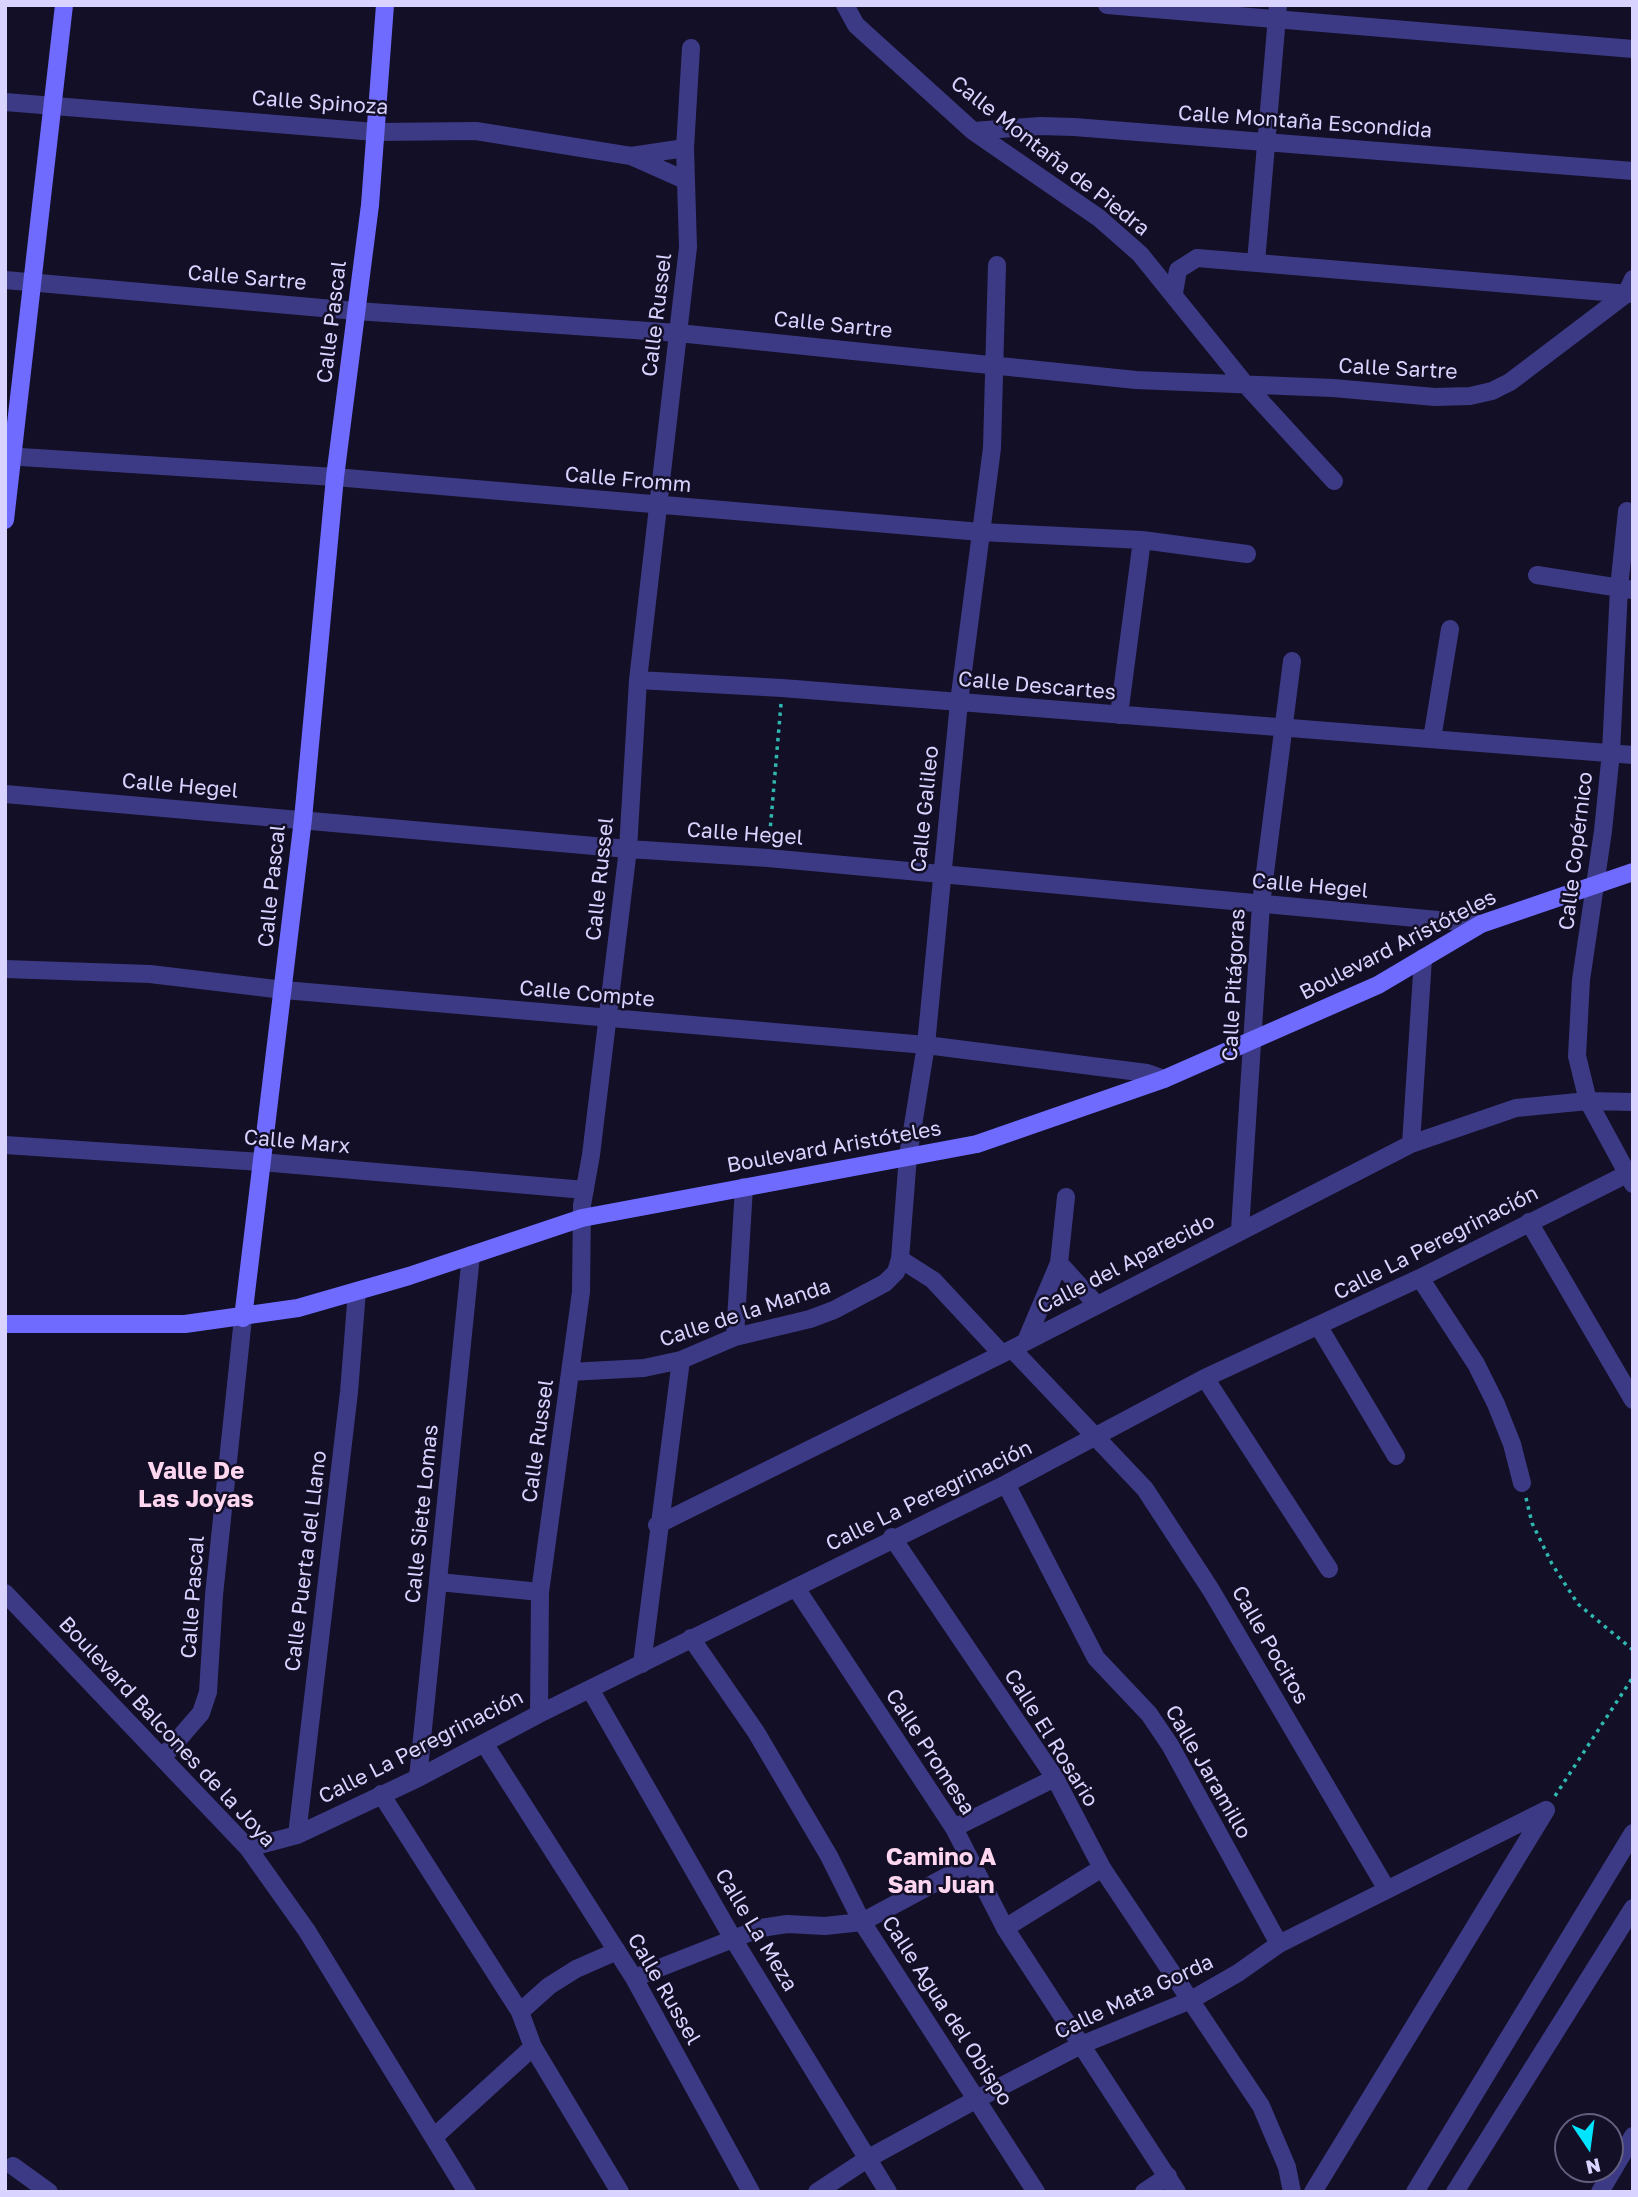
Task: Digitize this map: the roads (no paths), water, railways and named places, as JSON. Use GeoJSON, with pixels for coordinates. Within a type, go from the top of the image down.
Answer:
{"type":"FeatureCollection","features":[{"type":"Feature","properties":{"kind":"street"},"geometry":{"type":"LineString","coordinates":[[5,520],[8,456],[64,5]]}},
{"type":"Feature","properties":{"kind":"street","name":"Calle Pascal"},"geometry":{"type":"LineString","coordinates":[[163,1757],[201,1713],[208,1692],[214,1595],[243,1318],[303,819],[335,477],[375,132],[385,5]]}},
{"type":"Feature","properties":{"kind":"street","name":"Calle Montaña de Piedra"},"geometry":{"type":"LineString","coordinates":[[845,5],[856,26],[973,131],[1099,218],[1140,254],[1245,384],[1334,481]]}},
{"type":"Feature","properties":{"kind":"street"},"geometry":{"type":"LineString","coordinates":[[1107,5],[1277,13],[1633,50]]}},
{"type":"Feature","properties":{"kind":"street"},"geometry":{"type":"LineString","coordinates":[[1256,262],[1277,13]]}},
{"type":"Feature","properties":{"kind":"street","name":"Calle Russel"},"geometry":{"type":"LineString","coordinates":[[539,1714],[540,1592],[581,1292],[582,1218],[628,849],[638,680],[688,247],[685,148],[691,48]]}},
{"type":"Feature","properties":{"kind":"street","name":"Calle Spinoza"},"geometry":{"type":"LineString","coordinates":[[5,102],[375,132],[475,131],[631,156],[685,180]]}},
{"type":"Feature","properties":{"kind":"street","name":"Calle Montaña Escondida"},"geometry":{"type":"LineString","coordinates":[[973,131],[1040,126],[1633,171]]}},
{"type":"Feature","properties":{"kind":"street","name":"Calle Spinoza"},"geometry":{"type":"LineString","coordinates":[[631,156],[685,148]]}},
{"type":"Feature","properties":{"kind":"street"},"geometry":{"type":"LineString","coordinates":[[1174,293],[1178,270],[1197,258],[1630,289]]}},
{"type":"Feature","properties":{"kind":"street","name":"Calle Galileo"},"geometry":{"type":"LineString","coordinates":[[900,1259],[908,1157],[926,1045],[959,702],[992,448],[997,265]]}},
{"type":"Feature","properties":{"kind":"street","name":"Calle Sartre"},"geometry":{"type":"LineString","coordinates":[[5,280],[356,311],[678,333],[1136,380],[1245,384],[1435,397],[1492,391],[1510,382],[1630,289]]}},
{"type":"Feature","properties":{"kind":"street","name":"Calle Fromm"},"geometry":{"type":"LineString","coordinates":[[8,456],[335,477],[981,532],[1142,540],[1247,554]]}},
{"type":"Feature","properties":{"kind":"street","name":"Calle Copérnico"},"geometry":{"type":"LineString","coordinates":[[1627,512],[1626,589],[1611,752],[1578,1016],[1577,1056],[1588,1101],[1630,1179]]}},
{"type":"Feature","properties":{"kind":"street"},"geometry":{"type":"LineString","coordinates":[[1119,715],[1142,540]]}},
{"type":"Feature","properties":{"kind":"street"},"geometry":{"type":"LineString","coordinates":[[1537,575],[1626,589]]}},
{"type":"Feature","properties":{"kind":"street"},"geometry":{"type":"LineString","coordinates":[[1432,739],[1450,629]]}},
{"type":"Feature","properties":{"kind":"street","name":"Calle Pitágoras"},"geometry":{"type":"LineString","coordinates":[[1240,1230],[1261,904],[1292,661]]}},
{"type":"Feature","properties":{"kind":"street","name":"Calle Descartes"},"geometry":{"type":"LineString","coordinates":[[638,680],[782,688],[1633,755]]}},
{"type":"Feature","properties":{"kind":"street","name":"Calle Hegel"},"geometry":{"type":"LineString","coordinates":[[5,794],[628,849],[768,858],[1481,924]]}},
{"type":"Feature","properties":{"kind":"street","name":"Boulevard Aristóteles"},"geometry":{"type":"LineString","coordinates":[[5,1324],[185,1324],[243,1318],[298,1308],[357,1292],[582,1218],[977,1144],[1164,1079],[1378,985],[1481,924],[1633,872]]}},
{"type":"Feature","properties":{"kind":"street"},"geometry":{"type":"LineString","coordinates":[[1410,1144],[1423,958]]}},
{"type":"Feature","properties":{"kind":"street","name":"Calle Compte"},"geometry":{"type":"LineString","coordinates":[[5,969],[150,974],[608,1019],[926,1045],[1147,1073],[1164,1079]]}},
{"type":"Feature","properties":{"kind":"street","name":"Calle del Aparecido"},"geometry":{"type":"LineString","coordinates":[[657,1525],[1013,1348],[1410,1144],[1516,1108],[1588,1101],[1633,1102]]}},
{"type":"Feature","properties":{"kind":"street","name":"Calle Marx"},"geometry":{"type":"LineString","coordinates":[[5,1145],[261,1162],[585,1191]]}},
{"type":"Feature","properties":{"kind":"street","name":"Calle La Peregrinación"},"geometry":{"type":"LineString","coordinates":[[248,1848],[297,1835],[418,1778],[539,1714],[796,1588],[892,1537],[1006,1484],[1205,1378],[1319,1327],[1529,1222],[1630,1179]]}},
{"type":"Feature","properties":{"kind":"street"},"geometry":{"type":"LineString","coordinates":[[735,1337],[744,1187]]}},
{"type":"Feature","properties":{"kind":"street"},"geometry":{"type":"LineString","coordinates":[[1013,1348],[1059,1263],[1066,1197]]}},
{"type":"Feature","properties":{"kind":"street"},"geometry":{"type":"LineString","coordinates":[[1529,1222],[1633,1400]]}},
{"type":"Feature","properties":{"kind":"street","name":"Calle Siete Lomas"},"geometry":{"type":"LineString","coordinates":[[418,1778],[471,1255]]}},
{"type":"Feature","properties":{"kind":"street"},"geometry":{"type":"LineString","coordinates":[[900,1259],[933,1280],[1013,1348],[1096,1438]]}},
{"type":"Feature","properties":{"kind":"street","name":"Calle de la Manda"},"geometry":{"type":"LineString","coordinates":[[570,1372],[644,1368],[681,1360],[735,1337],[810,1319],[834,1310],[885,1283],[896,1272],[900,1259]]}},
{"type":"Feature","properties":{"kind":"street"},"geometry":{"type":"LineString","coordinates":[[1059,1263],[1097,1305]]}},
{"type":"Feature","properties":{"kind":"street"},"geometry":{"type":"LineString","coordinates":[[1420,1278],[1476,1364],[1496,1404],[1512,1444],[1522,1483]]}},
{"type":"Feature","properties":{"kind":"street","name":"Calle Puerta del Llano"},"geometry":{"type":"LineString","coordinates":[[297,1835],[349,1392],[357,1292]]}},
{"type":"Feature","properties":{"kind":"street"},"geometry":{"type":"LineString","coordinates":[[1319,1327],[1396,1456]]}},
{"type":"Feature","properties":{"kind":"street"},"geometry":{"type":"LineString","coordinates":[[642,1664],[657,1525],[681,1360]]}},
{"type":"Feature","properties":{"kind":"street"},"geometry":{"type":"LineString","coordinates":[[1205,1378],[1329,1569]]}},
{"type":"Feature","properties":{"kind":"street","name":"Calle Pocitos"},"geometry":{"type":"LineString","coordinates":[[1096,1438],[1145,1489],[1187,1551],[1386,1888]]}},
{"type":"Feature","properties":{"kind":"street","name":"Calle Jaramillo"},"geometry":{"type":"LineString","coordinates":[[1006,1484],[1096,1658],[1149,1714],[1163,1735],[1279,1944]]}},
{"type":"Feature","properties":{"kind":"street","name":"Calle El Rosario"},"geometry":{"type":"LineString","coordinates":[[892,1537],[1055,1778],[1102,1868],[1261,2106],[1287,2167],[1292,2192]]}},
{"type":"Feature","properties":{"kind":"street"},"geometry":{"type":"LineString","coordinates":[[439,1582],[540,1592]]}},
{"type":"Feature","properties":{"kind":"street","name":"Calle Promesa"},"geometry":{"type":"LineString","coordinates":[[796,1588],[954,1828],[970,1864],[1005,1928],[1172,2184]]}},
{"type":"Feature","properties":{"kind":"street","name":"Boulevard Balcones de la Joya"},"geometry":{"type":"LineString","coordinates":[[5,1593],[248,1848],[307,1931],[467,2192]]}},
{"type":"Feature","properties":{"kind":"street","name":"Calle Agua del Obispo"},"geometry":{"type":"LineString","coordinates":[[691,1638],[756,1732],[830,1856],[862,1922],[1036,2192]]}},
{"type":"Feature","properties":{"kind":"street","name":"Calle La Meza"},"geometry":{"type":"LineString","coordinates":[[590,1689],[732,1937],[888,2192]]}},
{"type":"Feature","properties":{"kind":"street","name":"Calle Russel"},"geometry":{"type":"LineString","coordinates":[[484,1743],[634,1978],[751,2192]]}},
{"type":"Feature","properties":{"kind":"street"},"geometry":{"type":"LineString","coordinates":[[954,1828],[1055,1778]]}},
{"type":"Feature","properties":{"kind":"street"},"geometry":{"type":"LineString","coordinates":[[381,1794],[520,2012],[533,2047],[621,2192]]}},
{"type":"Feature","properties":{"kind":"street","name":"Calle Mata Gorda"},"geometry":{"type":"LineString","coordinates":[[817,2192],[867,2159],[977,2099],[1081,2045],[1191,2000],[1238,1973],[1279,1944],[1546,1810],[1313,2191]]}},
{"type":"Feature","properties":{"kind":"street"},"geometry":{"type":"LineString","coordinates":[[1415,2192],[1633,1833]]}},
{"type":"Feature","properties":{"kind":"street"},"geometry":{"type":"LineString","coordinates":[[634,1978],[732,1937],[787,1924],[825,1926],[862,1922],[970,1864]]}},
{"type":"Feature","properties":{"kind":"street"},"geometry":{"type":"LineString","coordinates":[[1005,1928],[1102,1868]]}},
{"type":"Feature","properties":{"kind":"street"},"geometry":{"type":"LineString","coordinates":[[1455,2192],[1633,1908]]}},
{"type":"Feature","properties":{"kind":"street"},"geometry":{"type":"LineString","coordinates":[[520,2012],[549,1986],[576,1969],[617,1951]]}},
{"type":"Feature","properties":{"kind":"street"},"geometry":{"type":"LineString","coordinates":[[434,2137],[533,2047]]}},
{"type":"Feature","properties":{"kind":"street"},"geometry":{"type":"LineString","coordinates":[[1600,2192],[1633,2136]]}},
{"type":"Feature","properties":{"kind":"street"},"geometry":{"type":"LineString","coordinates":[[13,2166],[49,2192]]}},
{"type":"Feature","properties":{"kind":"street"},"geometry":{"type":"LineString","coordinates":[[1143,2192],[1172,2184]]}},
{"type":"Feature","properties":{"kind":"district","name":"Valle De Las Joyas"},"geometry":{"type":"Point","coordinates":[196,1485]}},
{"type":"Feature","properties":{"kind":"district","name":"Camino A San Juan"},"geometry":{"type":"Point","coordinates":[941,1871]}}]}
